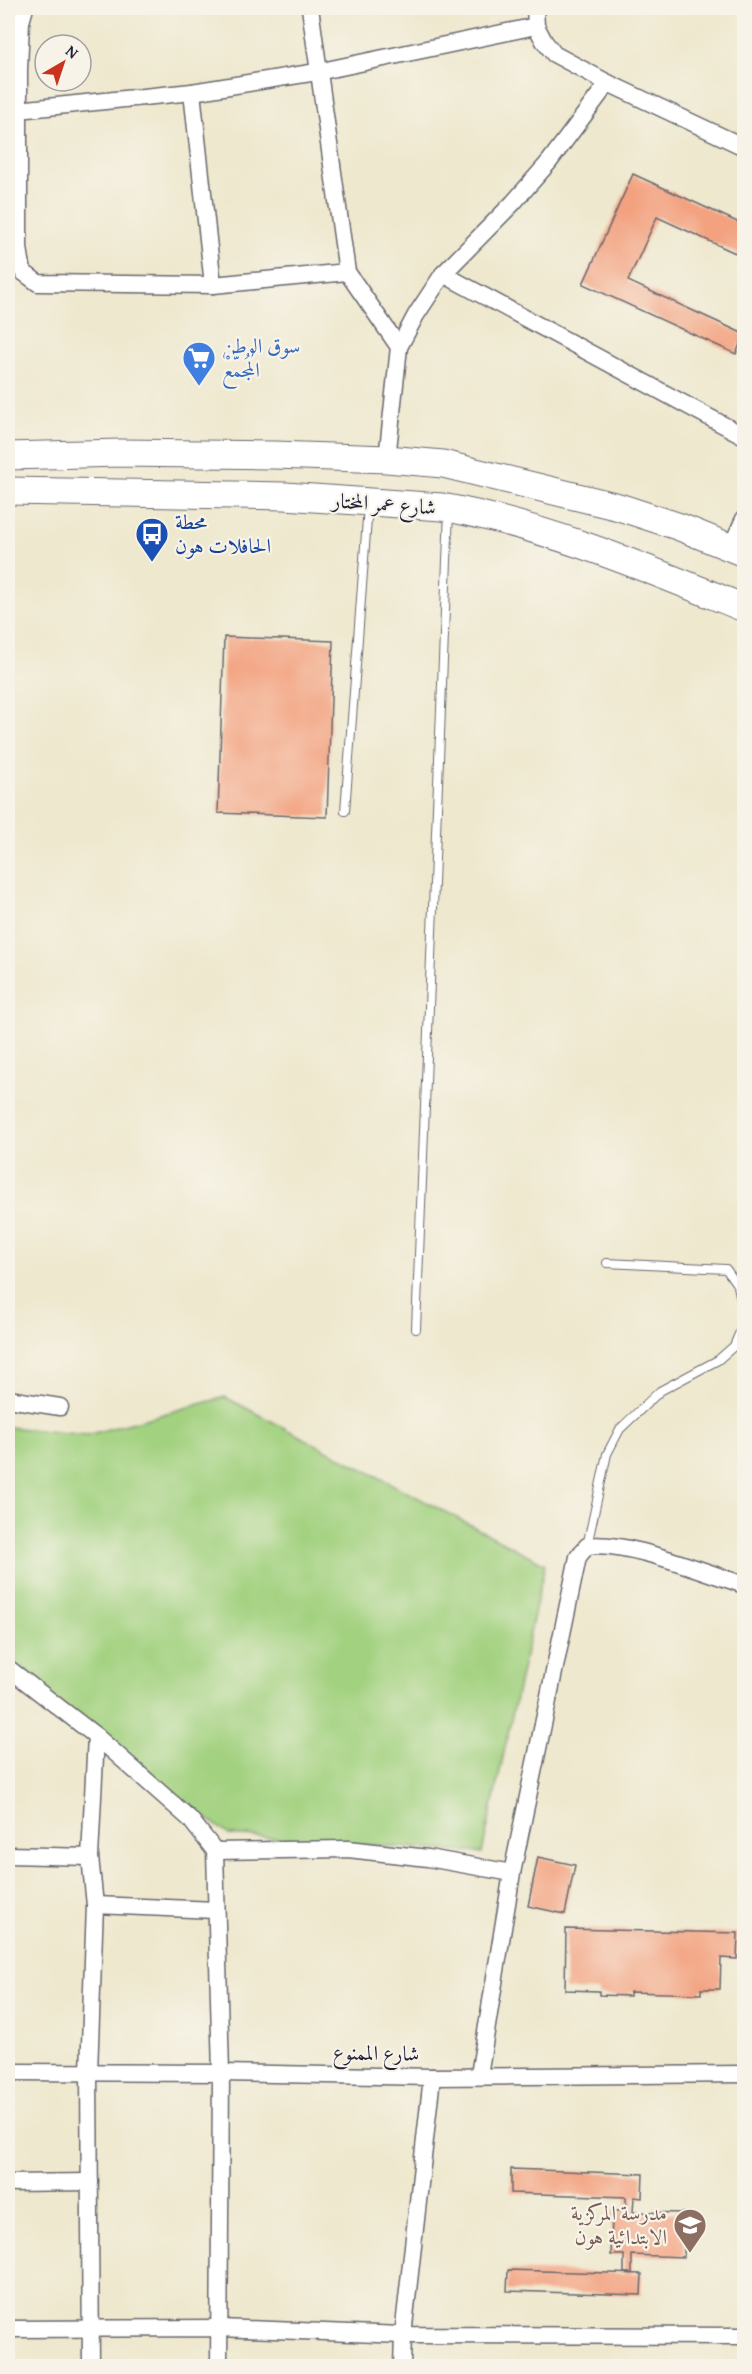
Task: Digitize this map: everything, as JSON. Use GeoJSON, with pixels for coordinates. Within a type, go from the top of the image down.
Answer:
{"type":"FeatureCollection","features":[{"type":"Feature","properties":{"kind":"main road","name":"شارع عمر المختار"},"geometry":{"type":"LineString","coordinates":[[8,456],[120,453],[387,459],[443,464],[619,507],[680,527],[738,550]]}},
{"type":"Feature","properties":{"kind":"main road"},"geometry":{"type":"LineString","coordinates":[[457,510],[467,469]]}},
{"type":"Feature","properties":{"kind":"main road","name":"شارع عمر المختار"},"geometry":{"type":"LineString","coordinates":[[8,491],[285,496],[457,510],[564,538],[614,554],[744,608]]}},
{"type":"Feature","properties":{"kind":"street"},"geometry":{"type":"LineString","coordinates":[[25,8],[21,22],[18,110],[19,248],[23,272],[38,283],[213,285],[347,272]]}},
{"type":"Feature","properties":{"kind":"street"},"geometry":{"type":"LineString","coordinates":[[310,8],[317,72],[347,272],[399,347]]}},
{"type":"Feature","properties":{"kind":"street"},"geometry":{"type":"LineString","coordinates":[[535,8],[536,26],[554,54],[608,83],[744,147]]}},
{"type":"Feature","properties":{"kind":"street"},"geometry":{"type":"LineString","coordinates":[[18,110],[192,92],[317,72],[536,26]]}},
{"type":"Feature","properties":{"kind":"street"},"geometry":{"type":"LineString","coordinates":[[387,459],[399,347],[416,315],[443,274],[513,203],[549,162],[608,83]]}},
{"type":"Feature","properties":{"kind":"street"},"geometry":{"type":"LineString","coordinates":[[192,92],[213,285]]}},
{"type":"Feature","properties":{"kind":"street"},"geometry":{"type":"LineString","coordinates":[[443,274],[744,436]]}},
{"type":"Feature","properties":{"kind":"street"},"geometry":{"type":"LineString","coordinates":[[738,550],[744,519]]}},
{"type":"Feature","properties":{"kind":"street"},"geometry":{"type":"LineString","coordinates":[[8,1399],[60,1407]]}},
{"type":"Feature","properties":{"kind":"street"},"geometry":{"type":"LineString","coordinates":[[479,2075],[512,1874],[578,1557],[586,1546],[597,1544],[625,1548],[744,1585]]}},
{"type":"Feature","properties":{"kind":"street"},"geometry":{"type":"LineString","coordinates":[[8,1668],[96,1736],[190,1819],[215,1851],[221,2073],[219,2367]]}},
{"type":"Feature","properties":{"kind":"street"},"geometry":{"type":"LineString","coordinates":[[90,2367],[89,2072],[95,1905],[90,1857],[96,1736]]}},
{"type":"Feature","properties":{"kind":"street"},"geometry":{"type":"LineString","coordinates":[[215,1851],[348,1849],[428,1858],[512,1874]]}},
{"type":"Feature","properties":{"kind":"street"},"geometry":{"type":"LineString","coordinates":[[8,1855],[90,1857]]}},
{"type":"Feature","properties":{"kind":"street"},"geometry":{"type":"LineString","coordinates":[[95,1905],[216,1910]]}},
{"type":"Feature","properties":{"kind":"street","name":"شارع الممنوع"},"geometry":{"type":"LineString","coordinates":[[8,2072],[432,2077],[744,2074]]}},
{"type":"Feature","properties":{"kind":"street"},"geometry":{"type":"LineString","coordinates":[[402,2367],[403,2336],[432,2077]]}},
{"type":"Feature","properties":{"kind":"street"},"geometry":{"type":"LineString","coordinates":[[8,2183],[90,2182]]}},
{"type":"Feature","properties":{"kind":"street"},"geometry":{"type":"LineString","coordinates":[[8,2329],[219,2328],[403,2336],[744,2336]]}},
{"type":"Feature","properties":{"kind":"lane"},"geometry":{"type":"LineString","coordinates":[[345,811],[368,502]]}},
{"type":"Feature","properties":{"kind":"lane"},"geometry":{"type":"LineString","coordinates":[[416,1329],[457,510]]}},
{"type":"Feature","properties":{"kind":"lane"},"geometry":{"type":"LineString","coordinates":[[608,1263],[726,1269],[738,1286],[744,1314]]}},
{"type":"Feature","properties":{"kind":"lane"},"geometry":{"type":"LineString","coordinates":[[586,1546],[607,1454],[620,1429],[660,1391],[718,1360],[734,1346],[744,1322]]}},
{"type":"Feature","properties":{"kind":"green space"},"geometry":{"type":"Polygon","coordinates":[[[225,1397],[545,1564],[482,1853],[229,1835],[8,1667],[8,1427],[87,1435],[225,1397]]]}},
{"type":"Feature","properties":{"kind":"building"},"geometry":{"type":"Polygon","coordinates":[[[633,174],[744,225],[744,257],[657,217],[628,281],[744,334],[736,354],[583,284],[633,174]]]}},
{"type":"Feature","properties":{"kind":"building"},"geometry":{"type":"Polygon","coordinates":[[[224,637],[333,641],[327,817],[218,813],[224,637]]]}},
{"type":"Feature","properties":{"kind":"building"},"geometry":{"type":"Polygon","coordinates":[[[538,1857],[575,1865],[565,1914],[528,1906],[538,1857]]]}},
{"type":"Feature","properties":{"kind":"building"},"geometry":{"type":"Polygon","coordinates":[[[566,1929],[738,1933],[737,1959],[721,1958],[720,1989],[701,1989],[701,1994],[630,1992],[630,1996],[599,1995],[599,1991],[565,1990],[566,1929]]]}},
{"type":"Feature","properties":{"kind":"building"},"geometry":{"type":"Polygon","coordinates":[[[511,2169],[643,2174],[642,2198],[634,2197],[633,2212],[685,2213],[684,2257],[632,2255],[632,2273],[624,2273],[624,2255],[611,2255],[612,2211],[626,2211],[626,2197],[511,2193],[511,2169]]]}},
{"type":"Feature","properties":{"kind":"building"},"geometry":{"type":"Polygon","coordinates":[[[508,2270],[642,2274],[641,2295],[507,2291],[508,2270]]]}},
{"type":"Feature","properties":{"kind":"place","name":"سوق الوطن المُجمّعْ"},"geometry":{"type":"Point","coordinates":[199,387]}},
{"type":"Feature","properties":{"kind":"place","name":"محطة الحافلات هون"},"geometry":{"type":"Point","coordinates":[152,563]}},
{"type":"Feature","properties":{"kind":"place","name":"مدرسة المركزية الابتدائية هون"},"geometry":{"type":"Point","coordinates":[690,2254]}}]}
